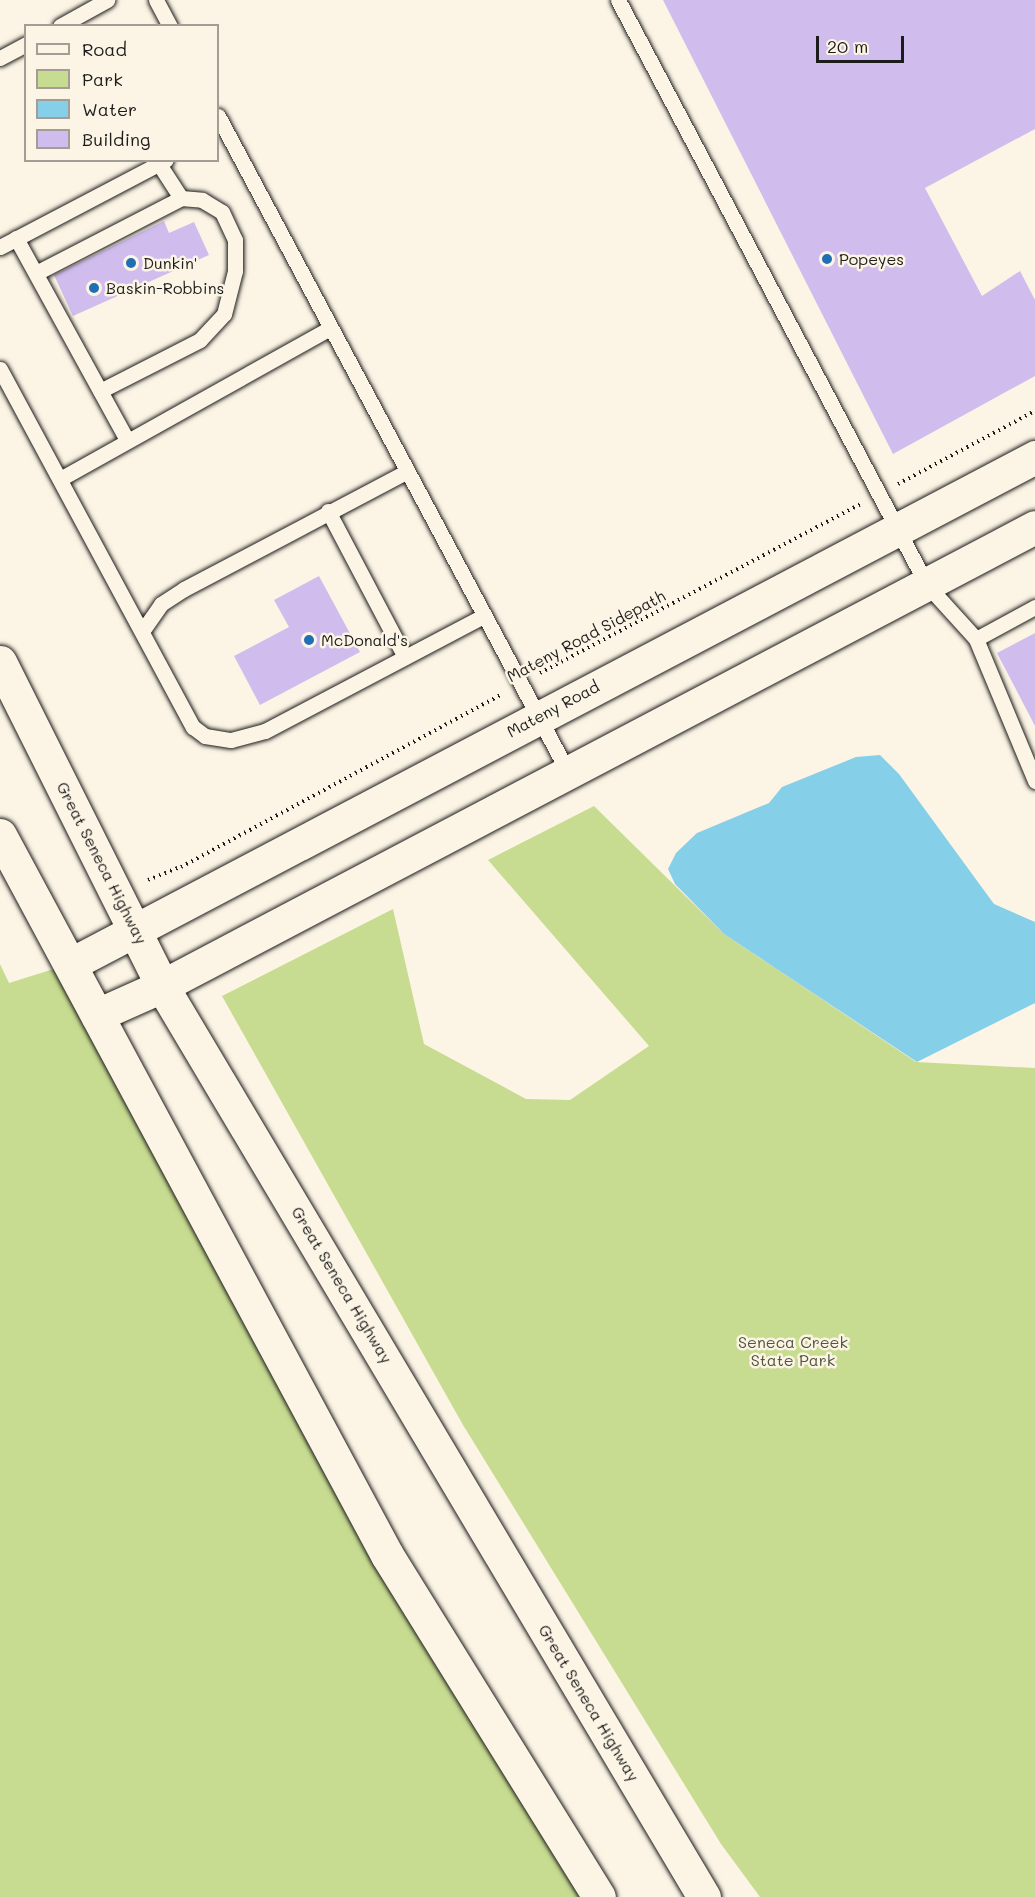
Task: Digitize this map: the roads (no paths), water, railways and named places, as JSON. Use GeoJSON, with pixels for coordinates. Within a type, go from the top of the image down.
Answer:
{"type":"FeatureCollection","features":[{"type":"Feature","properties":{"kind":"main road","name":"Mateny Road"},"geometry":{"type":"LineString","coordinates":[[72,963],[1035,457]]}},
{"type":"Feature","properties":{"kind":"main road"},"geometry":{"type":"LineString","coordinates":[[97,1015],[162,986],[1035,527]]}},
{"type":"Feature","properties":{"kind":"main road","name":"Great Seneca Highway"},"geometry":{"type":"LineString","coordinates":[[0,662],[137,930],[162,986],[704,1897]]}},
{"type":"Feature","properties":{"kind":"main road"},"geometry":{"type":"LineString","coordinates":[[0,835],[72,963],[97,1015],[387,1555],[594,1892]]}},
{"type":"Feature","properties":{"kind":"lane"},"geometry":{"type":"LineString","coordinates":[[64,24],[107,0]]}},
{"type":"Feature","properties":{"kind":"lane"},"geometry":{"type":"LineString","coordinates":[[156,0],[169,24]]}},
{"type":"Feature","properties":{"kind":"lane"},"geometry":{"type":"LineString","coordinates":[[618,0],[900,528],[927,585],[976,639],[1035,781]]}},
{"type":"Feature","properties":{"kind":"lane"},"geometry":{"type":"LineString","coordinates":[[0,58],[24,45]]}},
{"type":"Feature","properties":{"kind":"lane"},"geometry":{"type":"LineString","coordinates":[[221,132],[330,328],[568,774]]}},
{"type":"Feature","properties":{"kind":"lane"},"geometry":{"type":"LineString","coordinates":[[0,247],[163,162],[181,198]]}},
{"type":"Feature","properties":{"kind":"lane"},"geometry":{"type":"LineString","coordinates":[[36,273],[181,198],[202,200],[222,212],[235,240],[235,270],[224,314],[200,340],[100,392]]}},
{"type":"Feature","properties":{"kind":"lane"},"geometry":{"type":"LineString","coordinates":[[16,238],[127,440]]}},
{"type":"Feature","properties":{"kind":"lane"},"geometry":{"type":"LineString","coordinates":[[60,479],[330,328]]}},
{"type":"Feature","properties":{"kind":"lane"},"geometry":{"type":"LineString","coordinates":[[0,369],[143,630],[193,727],[205,736],[231,740],[266,731],[483,616]]}},
{"type":"Feature","properties":{"kind":"lane"},"geometry":{"type":"LineString","coordinates":[[143,630],[161,604],[184,589],[328,511],[406,472]]}},
{"type":"Feature","properties":{"kind":"lane"},"geometry":{"type":"LineString","coordinates":[[328,511],[405,657]]}},
{"type":"Feature","properties":{"kind":"lane"},"geometry":{"type":"LineString","coordinates":[[976,639],[1035,607]]}},
{"type":"Feature","properties":{"kind":"water"},"geometry":{"type":"Polygon","coordinates":[[[880,755],[899,774],[994,904],[1035,922],[1035,1003],[917,1062],[724,934],[675,884],[668,869],[676,853],[697,833],[769,803],[782,787],[856,757],[880,755]]]}},
{"type":"Feature","properties":{"kind":"place","name":"Popeyes"},"geometry":{"type":"Point","coordinates":[827,259]}},
{"type":"Feature","properties":{"kind":"place","name":"Dunkin'"},"geometry":{"type":"Point","coordinates":[131,263]}},
{"type":"Feature","properties":{"kind":"place","name":"Baskin-Robbins"},"geometry":{"type":"Point","coordinates":[94,288]}},
{"type":"Feature","properties":{"kind":"place","name":"McDonald's"},"geometry":{"type":"Point","coordinates":[309,640]}},
{"type":"Feature","properties":{"kind":"park label","name":"Seneca Creek State Park"},"geometry":{"type":"Point","coordinates":[793,1351]}}]}
